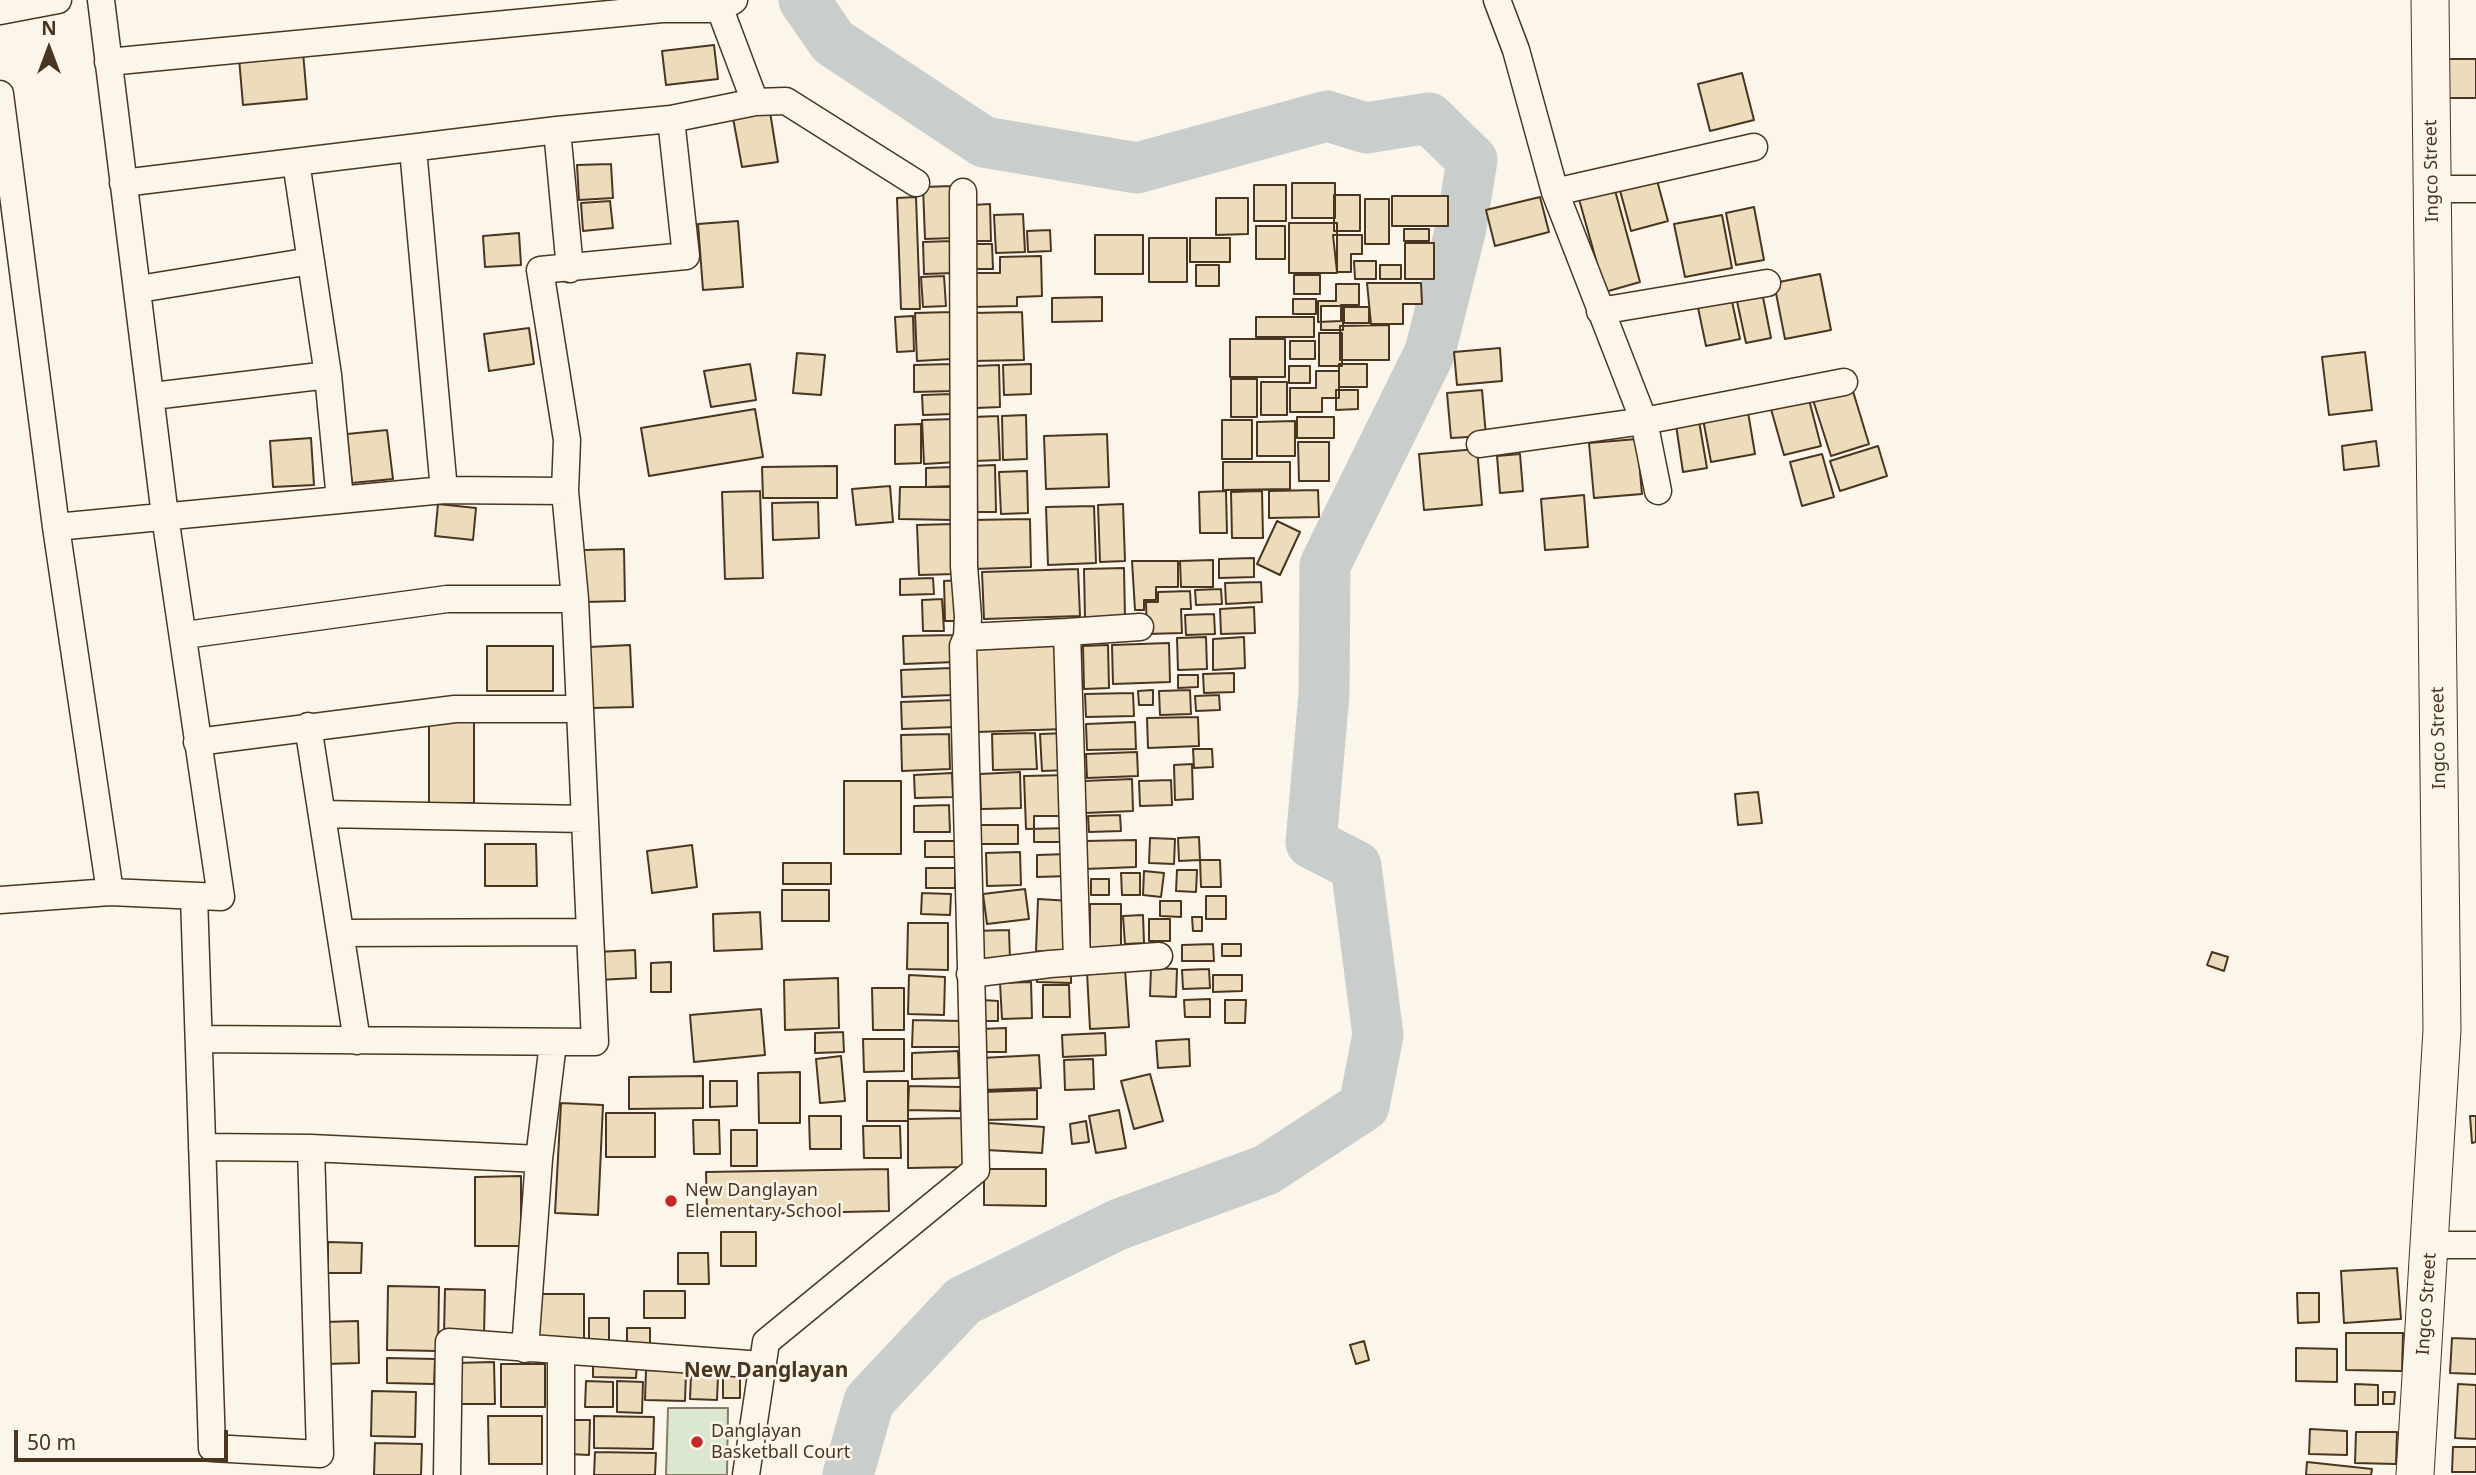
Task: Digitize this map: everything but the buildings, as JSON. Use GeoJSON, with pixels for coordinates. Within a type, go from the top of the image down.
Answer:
{"type":"FeatureCollection","features":[{"type":"Feature","properties":{"kind":"street"},"geometry":{"type":"LineString","coordinates":[[0,11],[58,0]]}},
{"type":"Feature","properties":{"kind":"street"},"geometry":{"type":"LineString","coordinates":[[0,900],[110,892],[221,897],[197,741],[185,635],[165,516],[153,397],[122,183],[101,0]]}},
{"type":"Feature","properties":{"kind":"street"},"geometry":{"type":"LineString","coordinates":[[1497,0],[1516,50],[1555,192],[1644,421],[1658,491]]}},
{"type":"Feature","properties":{"kind":"street","name":"Ingco Street"},"geometry":{"type":"LineString","coordinates":[[2415,1475],[2442,1030],[2430,0]]}},
{"type":"Feature","properties":{"kind":"street"},"geometry":{"type":"LineString","coordinates":[[108,62],[727,5],[755,102]]}},
{"type":"Feature","properties":{"kind":"street"},"geometry":{"type":"LineString","coordinates":[[0,94],[56,527],[110,892]]}},
{"type":"Feature","properties":{"kind":"street"},"geometry":{"type":"LineString","coordinates":[[122,183],[556,130],[671,119],[755,102],[786,102],[916,183]]}},
{"type":"Feature","properties":{"kind":"street"},"geometry":{"type":"LineString","coordinates":[[199,1039],[595,1042],[575,599],[565,491],[567,440],[540,270],[687,256],[671,119]]}},
{"type":"Feature","properties":{"kind":"street"},"geometry":{"type":"LineString","coordinates":[[556,130],[570,269]]}},
{"type":"Feature","properties":{"kind":"street"},"geometry":{"type":"LineString","coordinates":[[1555,192],[1754,147]]}},
{"type":"Feature","properties":{"kind":"street"},"geometry":{"type":"LineString","coordinates":[[413,149],[444,490]]}},
{"type":"Feature","properties":{"kind":"street"},"geometry":{"type":"LineString","coordinates":[[296,162],[328,375],[340,500]]}},
{"type":"Feature","properties":{"kind":"street"},"geometry":{"type":"LineString","coordinates":[[2432,189],[2476,189]]}},
{"type":"Feature","properties":{"kind":"street"},"geometry":{"type":"LineString","coordinates":[[746,1475],[766,1342],[976,1170],[963,646],[967,637],[964,566],[963,192]]}},
{"type":"Feature","properties":{"kind":"street"},"geometry":{"type":"LineString","coordinates":[[139,289],[312,261]]}},
{"type":"Feature","properties":{"kind":"street"},"geometry":{"type":"LineString","coordinates":[[1600,311],[1767,283]]}},
{"type":"Feature","properties":{"kind":"street"},"geometry":{"type":"LineString","coordinates":[[153,397],[328,375]]}},
{"type":"Feature","properties":{"kind":"street"},"geometry":{"type":"LineString","coordinates":[[1480,444],[1644,421],[1844,382]]}},
{"type":"Feature","properties":{"kind":"street"},"geometry":{"type":"LineString","coordinates":[[56,527],[444,490],[565,491]]}},
{"type":"Feature","properties":{"kind":"street"},"geometry":{"type":"LineString","coordinates":[[185,635],[447,599],[575,599]]}},
{"type":"Feature","properties":{"kind":"street"},"geometry":{"type":"LineString","coordinates":[[967,637],[1140,627]]}},
{"type":"Feature","properties":{"kind":"street"},"geometry":{"type":"LineString","coordinates":[[1066,632],[1077,962]]}},
{"type":"Feature","properties":{"kind":"street"},"geometry":{"type":"LineString","coordinates":[[197,741],[455,709],[578,709]]}},
{"type":"Feature","properties":{"kind":"street"},"geometry":{"type":"LineString","coordinates":[[308,726],[357,1041]]}},
{"type":"Feature","properties":{"kind":"street"},"geometry":{"type":"LineString","coordinates":[[323,814],[585,819]]}},
{"type":"Feature","properties":{"kind":"street"},"geometry":{"type":"LineString","coordinates":[[194,896],[212,1448],[320,1454],[311,1148]]}},
{"type":"Feature","properties":{"kind":"street"},"geometry":{"type":"LineString","coordinates":[[341,933],[590,932]]}},
{"type":"Feature","properties":{"kind":"street"},"geometry":{"type":"LineString","coordinates":[[970,974],[1159,956]]}},
{"type":"Feature","properties":{"kind":"street"},"geometry":{"type":"LineString","coordinates":[[525,1349],[539,1159],[553,1043]]}},
{"type":"Feature","properties":{"kind":"street"},"geometry":{"type":"LineString","coordinates":[[202,1147],[311,1148],[539,1159]]}},
{"type":"Feature","properties":{"kind":"street"},"geometry":{"type":"LineString","coordinates":[[2431,1245],[2476,1245]]}},
{"type":"Feature","properties":{"kind":"street"},"geometry":{"type":"LineString","coordinates":[[447,1475],[449,1342],[762,1365]]}},
{"type":"Feature","properties":{"kind":"street"},"geometry":{"type":"LineString","coordinates":[[561,1351],[561,1475]]}},
{"type":"Feature","properties":{"kind":"green space","name":"Danglayan Basketball Court"},"geometry":{"type":"Polygon","coordinates":[[[668,1408],[728,1408],[727,1475],[666,1475],[668,1408]]]}},
{"type":"Feature","properties":{"kind":"waterway"},"geometry":{"type":"LineString","coordinates":[[804,0],[833,42],[984,142],[1137,168],[1327,116],[1366,128],[1429,118],[1472,160],[1461,228],[1430,352],[1325,565],[1324,694],[1311,843],[1356,866],[1378,1035],[1364,1106],[1266,1170],[1117,1225],[963,1301],[869,1401],[848,1475]]}},
{"type":"Feature","properties":{"kind":"place","name":"New Danglayan Elementary School"},"geometry":{"type":"Point","coordinates":[671,1201]}},
{"type":"Feature","properties":{"kind":"place","name":"Danglayan Basketball Court"},"geometry":{"type":"Point","coordinates":[697,1442]}},
{"type":"Feature","properties":{"kind":"district","name":"New Danglayan"},"geometry":{"type":"Point","coordinates":[766,1371]}}]}
